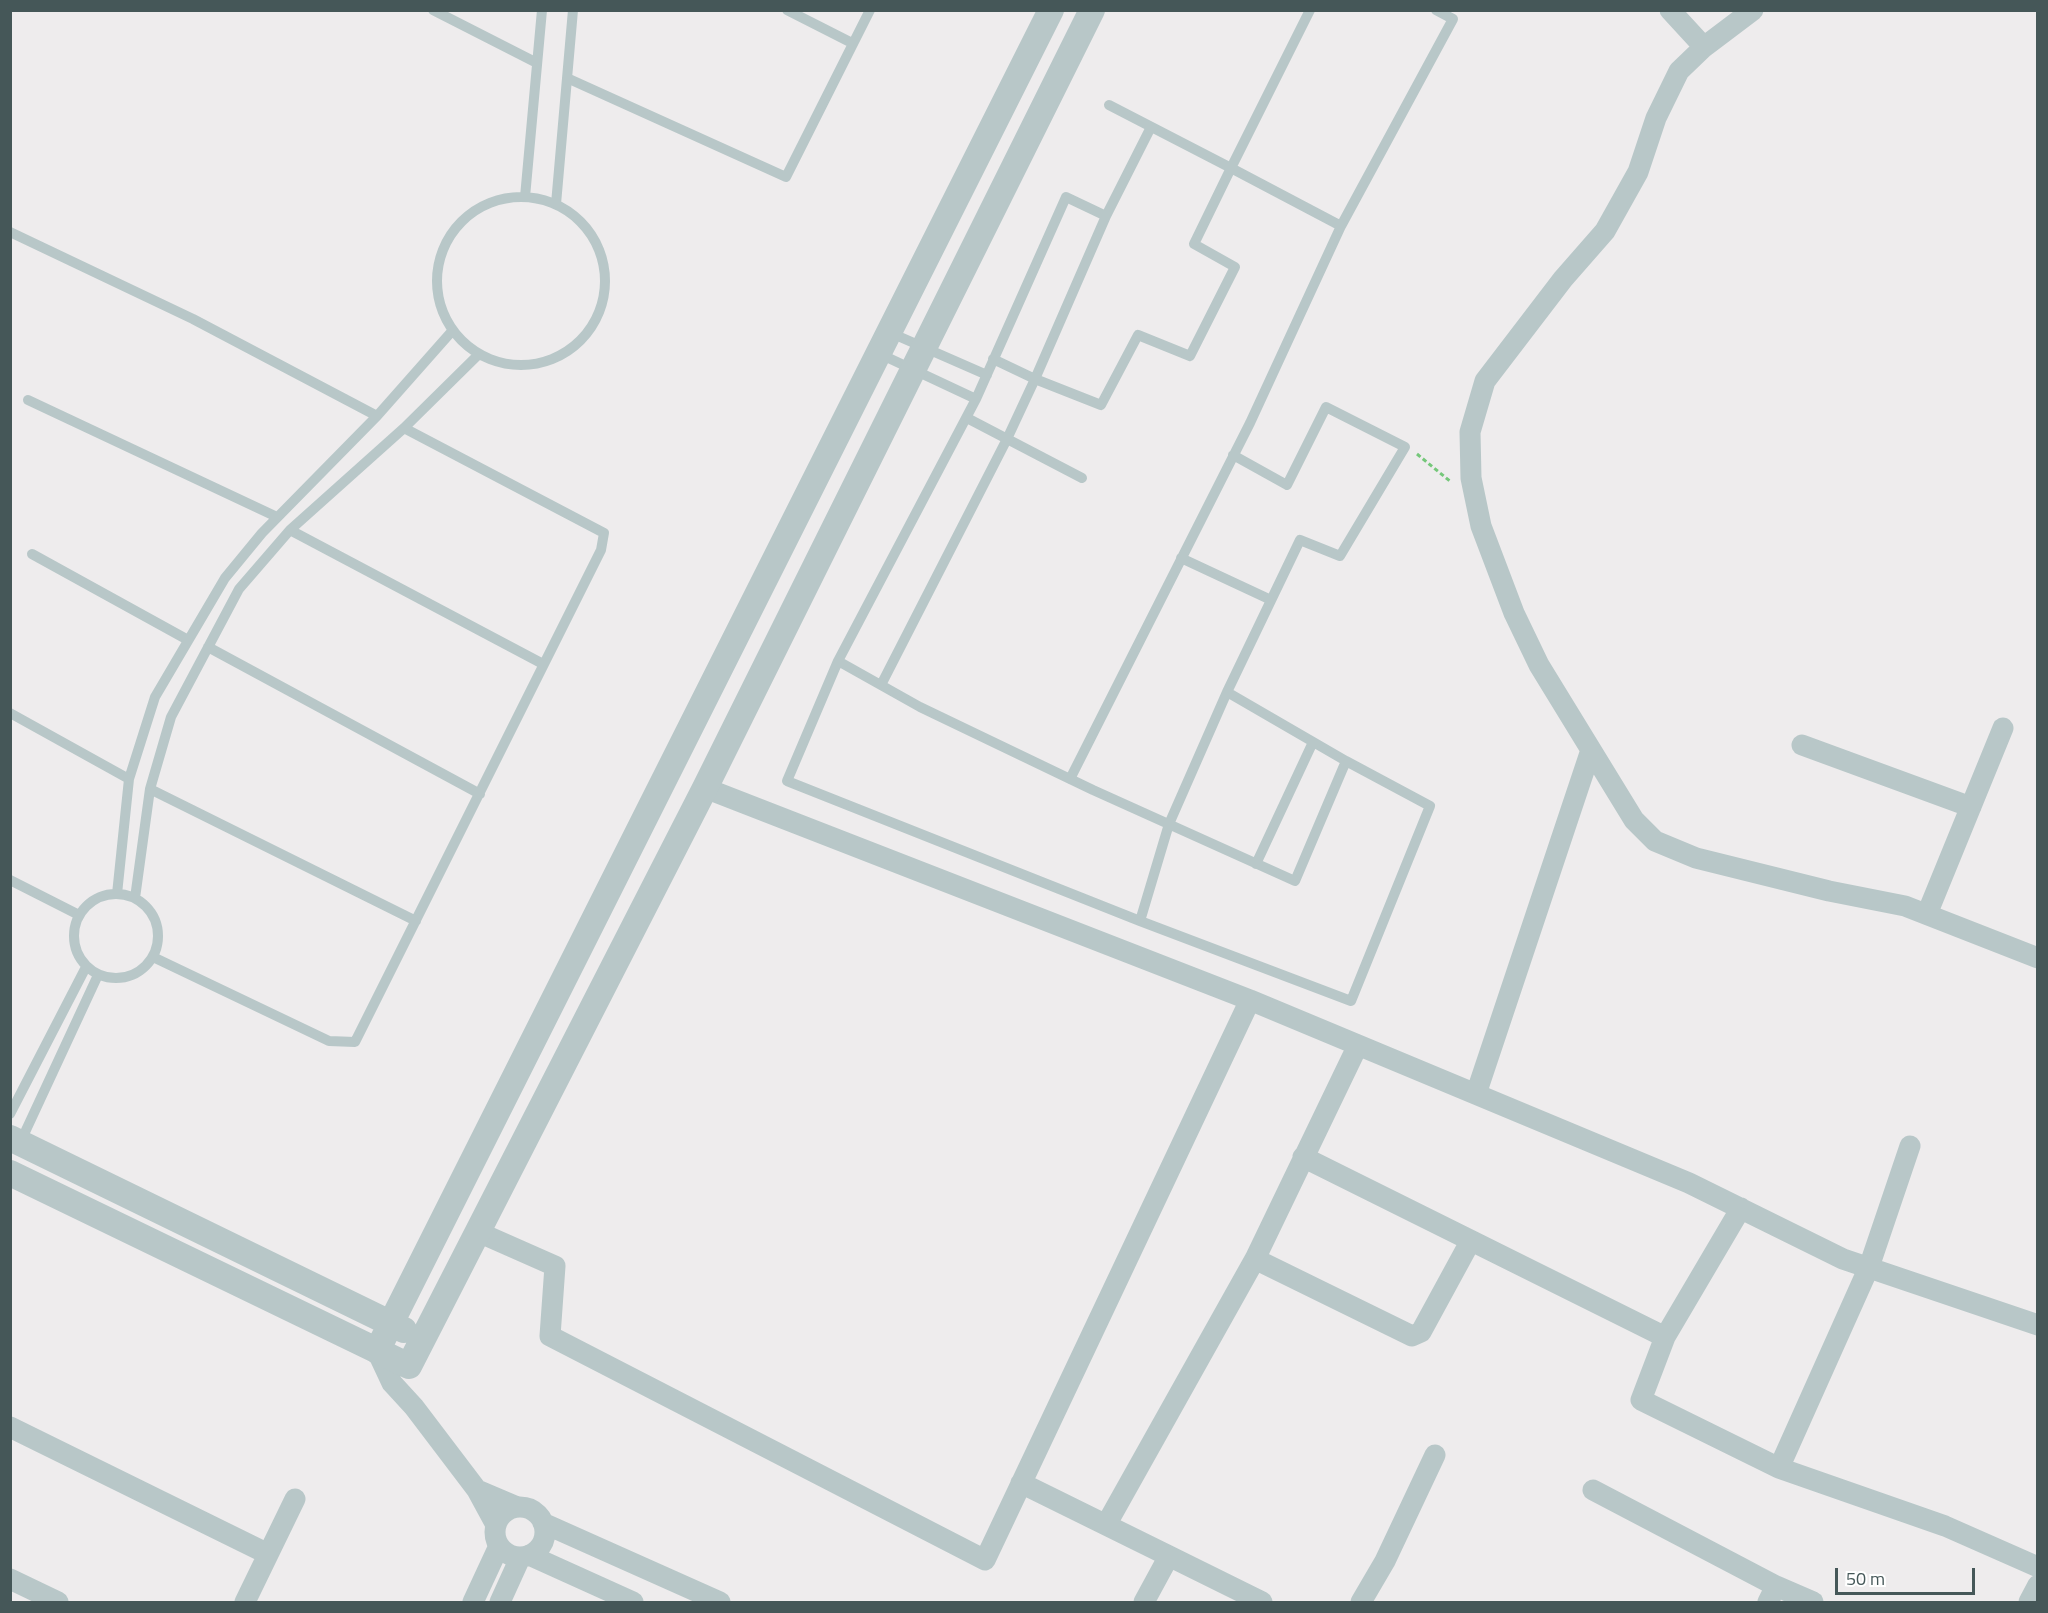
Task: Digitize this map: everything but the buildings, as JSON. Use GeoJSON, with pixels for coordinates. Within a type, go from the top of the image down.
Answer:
{"type":"FeatureCollection","features":[{"type":"Feature","properties":{"kind":"street"},"geometry":{"type":"LineString","coordinates":[[633,1602],[525,1557],[505,1552],[477,1490],[414,1407],[392,1383],[377,1351],[1051,10]]}},
{"type":"Feature","properties":{"kind":"street"},"geometry":{"type":"LineString","coordinates":[[414,1407],[409,1366],[705,788],[1092,10]]}},
{"type":"Feature","properties":{"kind":"street"},"geometry":{"type":"LineString","coordinates":[[1670,10],[1704,46]]}},
{"type":"Feature","properties":{"kind":"street"},"geometry":{"type":"LineString","coordinates":[[1753,10],[1704,46],[1679,71],[1656,118],[1638,172],[1605,231],[1563,279],[1485,381],[1470,432],[1471,478],[1481,526],[1514,613],[1539,665],[1634,820],[1655,841],[1673,850],[1828,891],[1905,906],[2035,951]]}},
{"type":"Feature","properties":{"kind":"street"},"geometry":{"type":"LineString","coordinates":[[1927,914],[2003,728]]}},
{"type":"Feature","properties":{"kind":"street"},"geometry":{"type":"LineString","coordinates":[[1802,745],[1971,807]]}},
{"type":"Feature","properties":{"kind":"street"},"geometry":{"type":"LineString","coordinates":[[1476,1094],[1591,750]]}},
{"type":"Feature","properties":{"kind":"street"},"geometry":{"type":"LineString","coordinates":[[705,788],[1250,1000],[1689,1183],[1843,1259],[2037,1325]]}},
{"type":"Feature","properties":{"kind":"street"},"geometry":{"type":"LineString","coordinates":[[478,1232],[555,1266],[550,1336],[985,1560],[1250,1000]]}},
{"type":"Feature","properties":{"kind":"street"},"geometry":{"type":"LineString","coordinates":[[1106,1525],[1255,1259],[1358,1045]]}},
{"type":"Feature","properties":{"kind":"street"},"geometry":{"type":"LineString","coordinates":[[14,1145],[389,1324],[423,1338]]}},
{"type":"Feature","properties":{"kind":"street"},"geometry":{"type":"LineString","coordinates":[[1779,1468],[1869,1267],[1910,1146]]}},
{"type":"Feature","properties":{"kind":"street"},"geometry":{"type":"LineString","coordinates":[[1303,1157],[1665,1337]]}},
{"type":"Feature","properties":{"kind":"street"},"geometry":{"type":"LineString","coordinates":[[10,1173],[409,1366]]}},
{"type":"Feature","properties":{"kind":"street"},"geometry":{"type":"LineString","coordinates":[[1741,1208],[1665,1337],[1641,1400],[1779,1468],[1945,1526],[2037,1567]]}},
{"type":"Feature","properties":{"kind":"street"},"geometry":{"type":"LineString","coordinates":[[1255,1259],[1412,1336],[1421,1332],[1470,1242]]}},
{"type":"Feature","properties":{"kind":"street"},"geometry":{"type":"LineString","coordinates":[[10,1427],[268,1554]]}},
{"type":"Feature","properties":{"kind":"street"},"geometry":{"type":"LineString","coordinates":[[1361,1602],[1385,1561],[1435,1455]]}},
{"type":"Feature","properties":{"kind":"street"},"geometry":{"type":"LineString","coordinates":[[1021,1483],[1262,1602]]}},
{"type":"Feature","properties":{"kind":"street"},"geometry":{"type":"LineString","coordinates":[[477,1490],[532,1511],[543,1522],[720,1602]]}},
{"type":"Feature","properties":{"kind":"street"},"geometry":{"type":"LineString","coordinates":[[1593,1490],[1772,1594],[1813,1602]]}},
{"type":"Feature","properties":{"kind":"street"},"geometry":{"type":"LineString","coordinates":[[245,1602],[295,1499]]}},
{"type":"Feature","properties":{"kind":"street"},"geometry":{"type":"LineString","coordinates":[[473,1602],[498,1535],[502,1514],[517,1507]]}},
{"type":"Feature","properties":{"kind":"street"},"geometry":{"type":"LineString","coordinates":[[500,1602],[525,1557],[541,1546],[544,1538],[543,1522]]}},
{"type":"Feature","properties":{"kind":"street"},"geometry":{"type":"LineString","coordinates":[[1144,1602],[1169,1556]]}},
{"type":"Feature","properties":{"kind":"street"},"geometry":{"type":"LineString","coordinates":[[10,1579],[58,1602]]}},
{"type":"Feature","properties":{"kind":"street"},"geometry":{"type":"LineString","coordinates":[[2029,1602],[2037,1586]]}},
{"type":"Feature","properties":{"kind":"lane"},"geometry":{"type":"LineString","coordinates":[[433,10],[537,63]]}},
{"type":"Feature","properties":{"kind":"lane"},"geometry":{"type":"LineString","coordinates":[[525,197],[542,10]]}},
{"type":"Feature","properties":{"kind":"lane"},"geometry":{"type":"LineString","coordinates":[[556,204],[573,10]]}},
{"type":"Feature","properties":{"kind":"lane"},"geometry":{"type":"LineString","coordinates":[[787,10],[852,43]]}},
{"type":"Feature","properties":{"kind":"lane"},"geometry":{"type":"LineString","coordinates":[[567,78],[786,177],[870,10]]}},
{"type":"Feature","properties":{"kind":"lane"},"geometry":{"type":"LineString","coordinates":[[993,359],[1035,379],[1101,405],[1138,335],[1190,356],[1234,267],[1194,244],[1310,10]]}},
{"type":"Feature","properties":{"kind":"lane"},"geometry":{"type":"LineString","coordinates":[[1070,779],[1233,455],[1341,226],[1453,19],[1436,10]]}},
{"type":"Feature","properties":{"kind":"lane"},"geometry":{"type":"LineString","coordinates":[[1109,105],[1341,226]]}},
{"type":"Feature","properties":{"kind":"lane"},"geometry":{"type":"LineString","coordinates":[[881,685],[1007,439],[1106,216],[1151,127]]}},
{"type":"Feature","properties":{"kind":"lane"},"geometry":{"type":"LineString","coordinates":[[525,197],[543,199],[556,204],[582,223],[596,242],[604,265],[599,312],[587,333],[570,350],[549,361],[525,365],[501,363],[479,354],[453,330],[441,307],[437,281],[441,256],[452,232],[470,214],[492,201],[525,197]]}},
{"type":"Feature","properties":{"kind":"lane"},"geometry":{"type":"LineString","coordinates":[[1106,216],[1065,197],[967,418],[838,661],[787,781],[1140,921],[1352,1000],[1430,806],[1346,761],[1227,692]]}},
{"type":"Feature","properties":{"kind":"lane"},"geometry":{"type":"LineString","coordinates":[[10,232],[193,319],[377,416]]}},
{"type":"Feature","properties":{"kind":"lane"},"geometry":{"type":"LineString","coordinates":[[117,894],[129,779],[155,697],[188,640],[225,578],[277,517],[377,416],[453,330]]}},
{"type":"Feature","properties":{"kind":"lane"},"geometry":{"type":"LineString","coordinates":[[885,343],[920,359],[976,399]]}},
{"type":"Feature","properties":{"kind":"lane"},"geometry":{"type":"LineString","coordinates":[[885,343],[920,359],[987,375]]}},
{"type":"Feature","properties":{"kind":"lane"},"geometry":{"type":"LineString","coordinates":[[135,898],[150,789],[171,717],[239,589],[290,530],[404,428],[479,354]]}},
{"type":"Feature","properties":{"kind":"lane"},"geometry":{"type":"LineString","coordinates":[[28,400],[277,517]]}},
{"type":"Feature","properties":{"kind":"lane"},"geometry":{"type":"LineString","coordinates":[[1140,921],[1169,824],[1227,692],[1300,540],[1341,556],[1405,447],[1326,407],[1287,485],[1233,455]]}},
{"type":"Feature","properties":{"kind":"lane"},"geometry":{"type":"LineString","coordinates":[[967,418],[1082,478]]}},
{"type":"Feature","properties":{"kind":"lane"},"geometry":{"type":"LineString","coordinates":[[153,957],[330,1041],[355,1042],[601,550],[604,533],[404,428]]}},
{"type":"Feature","properties":{"kind":"lane"},"geometry":{"type":"LineString","coordinates":[[290,530],[543,664]]}},
{"type":"Feature","properties":{"kind":"lane"},"geometry":{"type":"LineString","coordinates":[[32,554],[188,640]]}},
{"type":"Feature","properties":{"kind":"lane"},"geometry":{"type":"LineString","coordinates":[[1181,558],[1271,600]]}},
{"type":"Feature","properties":{"kind":"lane"},"geometry":{"type":"LineString","coordinates":[[208,647],[480,794]]}},
{"type":"Feature","properties":{"kind":"lane"},"geometry":{"type":"LineString","coordinates":[[838,661],[920,707],[1070,779],[1295,881],[1346,761]]}},
{"type":"Feature","properties":{"kind":"lane"},"geometry":{"type":"LineString","coordinates":[[10,712],[129,779]]}},
{"type":"Feature","properties":{"kind":"lane"},"geometry":{"type":"LineString","coordinates":[[1256,864],[1313,742]]}},
{"type":"Feature","properties":{"kind":"lane"},"geometry":{"type":"LineString","coordinates":[[150,789],[416,921]]}},
{"type":"Feature","properties":{"kind":"lane"},"geometry":{"type":"LineString","coordinates":[[10,880],[79,915]]}},
{"type":"Feature","properties":{"kind":"lane"},"geometry":{"type":"LineString","coordinates":[[117,894],[135,898],[150,910],[157,922],[159,936],[153,957],[139,973],[126,978],[112,979],[98,975],[86,967],[74,942],[74,928],[79,915],[88,904],[99,897],[117,894]]}},
{"type":"Feature","properties":{"kind":"lane"},"geometry":{"type":"LineString","coordinates":[[10,1114],[86,967]]}},
{"type":"Feature","properties":{"kind":"lane"},"geometry":{"type":"LineString","coordinates":[[14,1145],[98,975]]}},
{"type":"Feature","properties":{"kind":"path"},"geometry":{"type":"LineString","coordinates":[[1405,447],[1424,458],[1477,505]]}}]}
